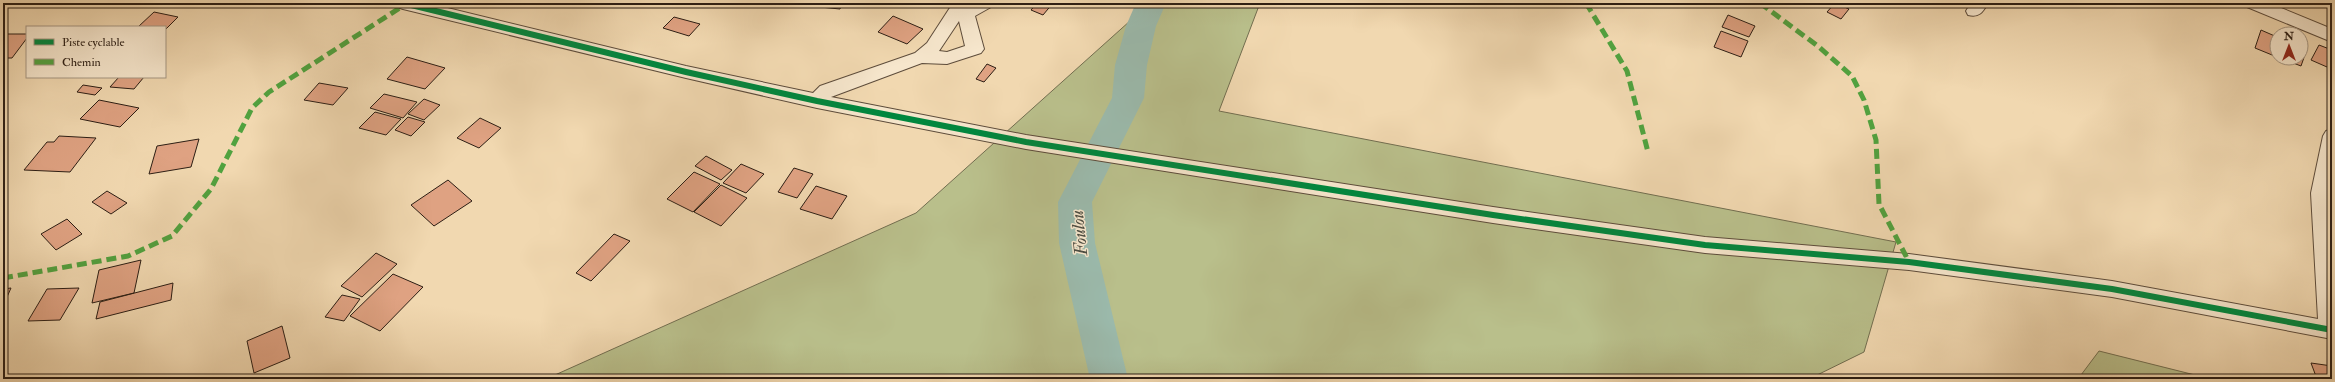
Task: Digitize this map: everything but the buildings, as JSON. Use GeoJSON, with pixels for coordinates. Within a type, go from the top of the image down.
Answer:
{"type":"FeatureCollection","features":[{"type":"Feature","properties":{"kind":"street"},"geometry":{"type":"LineString","coordinates":[[403,3],[686,72],[817,101],[1026,142],[1501,216],[1705,245],[1908,262],[2112,290],[2330,329],[2321,193],[2332,136]]}},
{"type":"Feature","properties":{"kind":"street"},"geometry":{"type":"LineString","coordinates":[[817,101],[826,91],[921,57],[933,47],[962,3]]}},
{"type":"Feature","properties":{"kind":"street"},"geometry":{"type":"LineString","coordinates":[[921,57],[947,58],[975,49],[966,14],[984,3]]}},
{"type":"Feature","properties":{"kind":"street"},"geometry":{"type":"LineString","coordinates":[[2253,3],[2332,36]]}},
{"type":"Feature","properties":{"kind":"green space"},"geometry":{"type":"Polygon","coordinates":[[[1150,3],[1260,3],[1219,111],[1896,242],[1864,352],[1809,379],[546,379],[916,213],[1150,3]]]}},
{"type":"Feature","properties":{"kind":"green space"},"geometry":{"type":"Polygon","coordinates":[[[2099,351],[2211,379],[2078,379],[2099,351]]]}},
{"type":"Feature","properties":{"kind":"waterway","name":"Foulou"},"geometry":{"type":"LineString","coordinates":[[1109,379],[1077,243],[1075,202],[1128,98],[1131,65],[1141,26],[1151,3]]}},
{"type":"Feature","properties":{"kind":"marked path"},"geometry":{"type":"LineString","coordinates":[[1586,3],[1627,71],[1648,152]]}},
{"type":"Feature","properties":{"kind":"marked path"},"geometry":{"type":"LineString","coordinates":[[1760,3],[1819,47],[1852,76],[1864,100],[1876,140],[1879,204],[1909,262]]}},
{"type":"Feature","properties":{"kind":"marked path"},"geometry":{"type":"LineString","coordinates":[[3,278],[128,256],[172,236],[211,189],[252,108],[269,92],[406,4]]}},
{"type":"Feature","properties":{"kind":"cycle path"},"geometry":{"type":"LineString","coordinates":[[403,3],[686,72],[817,101],[1026,142],[1493,215],[1705,245],[1909,262],[2112,289],[2332,330]]}}]}
